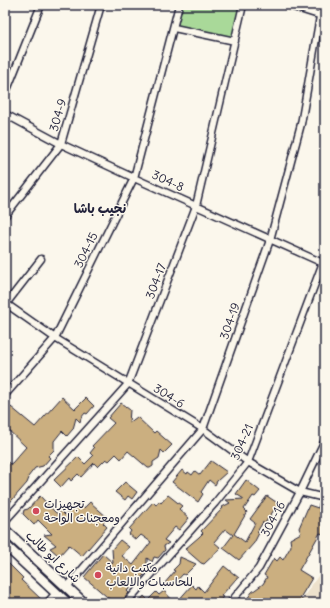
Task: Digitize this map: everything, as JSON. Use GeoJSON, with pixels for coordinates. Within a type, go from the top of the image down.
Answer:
{"type":"FeatureCollection","features":[{"type":"Feature","properties":{"kind":"main road","name":"شارع ابو طالب"},"geometry":{"type":"LineString","coordinates":[[5,530],[84,603]]}},
{"type":"Feature","properties":{"kind":"main road","name":"شارع ابو طالب"},"geometry":{"type":"LineString","coordinates":[[5,545],[67,603]]}},
{"type":"Feature","properties":{"kind":"street"},"geometry":{"type":"LineString","coordinates":[[5,95],[41,5]]}},
{"type":"Feature","properties":{"kind":"street","name":"304-9"},"geometry":{"type":"LineString","coordinates":[[5,216],[61,144],[101,5]]}},
{"type":"Feature","properties":{"kind":"street","name":"304-15"},"geometry":{"type":"LineString","coordinates":[[5,395],[55,338],[134,178],[179,5]]}},
{"type":"Feature","properties":{"kind":"street","name":"304-17"},"geometry":{"type":"LineString","coordinates":[[5,521],[128,384],[196,206],[243,5]]}},
{"type":"Feature","properties":{"kind":"street"},"geometry":{"type":"LineString","coordinates":[[287,5],[323,17]]}},
{"type":"Feature","properties":{"kind":"street","name":"304-19"},"geometry":{"type":"LineString","coordinates":[[67,587],[203,429],[270,240],[301,124],[323,17],[322,5]]}},
{"type":"Feature","properties":{"kind":"street"},"geometry":{"type":"LineString","coordinates":[[174,28],[235,41]]}},
{"type":"Feature","properties":{"kind":"street","name":"304-8"},"geometry":{"type":"LineString","coordinates":[[5,114],[61,144],[134,178],[270,240],[324,261]]}},
{"type":"Feature","properties":{"kind":"street"},"geometry":{"type":"LineString","coordinates":[[5,304],[41,259]]}},
{"type":"Feature","properties":{"kind":"street","name":"304-21"},"geometry":{"type":"LineString","coordinates":[[126,603],[215,503],[248,462],[324,261]]}},
{"type":"Feature","properties":{"kind":"street","name":"304-6"},"geometry":{"type":"LineString","coordinates":[[5,304],[55,338],[203,429],[248,462],[300,492],[325,498]]}},
{"type":"Feature","properties":{"kind":"street","name":"304-16"},"geometry":{"type":"LineString","coordinates":[[230,603],[259,568],[300,492],[325,440]]}},
{"type":"Feature","properties":{"kind":"street"},"geometry":{"type":"LineString","coordinates":[[47,603],[56,593]]}},
{"type":"Feature","properties":{"kind":"shaded area"},"geometry":{"type":"Polygon","coordinates":[[[325,566],[325,603],[299,603],[302,599],[325,566]]]}},
{"type":"Feature","properties":{"kind":"green space"},"geometry":{"type":"Polygon","coordinates":[[[179,5],[243,5],[235,41],[174,28],[179,5]]]}},
{"type":"Feature","properties":{"kind":"building"},"geometry":{"type":"Polygon","coordinates":[[[62,397],[75,409],[86,398],[94,406],[87,414],[85,413],[80,422],[76,418],[73,429],[67,436],[62,431],[54,441],[54,450],[48,456],[50,458],[43,466],[35,468],[28,477],[27,483],[5,508],[5,460],[10,464],[12,463],[26,447],[5,427],[5,420],[8,417],[5,414],[11,407],[35,427],[62,397]]]}},
{"type":"Feature","properties":{"kind":"building"},"geometry":{"type":"Polygon","coordinates":[[[121,403],[130,410],[129,423],[137,417],[154,433],[156,431],[172,445],[164,453],[161,450],[159,458],[153,462],[153,466],[150,468],[148,468],[128,451],[121,459],[116,454],[109,461],[106,459],[98,467],[94,463],[81,477],[78,474],[71,481],[69,478],[61,487],[54,480],[78,457],[85,464],[93,456],[90,453],[94,448],[92,446],[114,423],[108,418],[121,403]]]}},
{"type":"Feature","properties":{"kind":"building"},"geometry":{"type":"Polygon","coordinates":[[[211,461],[227,472],[217,481],[215,485],[209,480],[201,492],[203,494],[198,502],[172,482],[182,470],[187,474],[188,472],[192,475],[195,471],[200,475],[211,461]]]}},
{"type":"Feature","properties":{"kind":"building"},"geometry":{"type":"Polygon","coordinates":[[[246,480],[260,491],[255,497],[253,496],[244,509],[247,512],[234,534],[245,542],[255,523],[250,519],[267,496],[282,506],[278,512],[274,510],[265,523],[263,522],[257,532],[259,533],[254,543],[239,560],[223,548],[233,535],[225,529],[214,542],[221,548],[204,564],[201,563],[185,549],[203,533],[201,531],[223,508],[222,507],[230,503],[226,500],[244,499],[236,494],[246,480]]]}},
{"type":"Feature","properties":{"kind":"building"},"geometry":{"type":"Polygon","coordinates":[[[125,482],[137,492],[132,499],[128,496],[125,500],[115,492],[125,482]]]}},
{"type":"Feature","properties":{"kind":"building"},"geometry":{"type":"Polygon","coordinates":[[[168,495],[182,506],[179,509],[189,518],[179,530],[175,527],[164,540],[169,543],[164,546],[165,550],[158,558],[154,557],[152,562],[147,558],[147,569],[145,574],[127,591],[129,593],[121,603],[114,603],[84,577],[103,554],[113,563],[112,549],[120,540],[129,547],[122,556],[133,565],[151,542],[141,535],[136,540],[129,534],[131,531],[129,529],[153,502],[156,505],[159,501],[161,503],[168,495]]]}},
{"type":"Feature","properties":{"kind":"building"},"geometry":{"type":"Polygon","coordinates":[[[40,496],[55,512],[58,514],[61,511],[65,515],[78,503],[84,508],[90,502],[108,518],[103,523],[107,527],[82,556],[69,545],[59,556],[50,548],[56,545],[44,535],[52,534],[38,520],[34,525],[23,514],[24,510],[28,509],[40,496]]]}},
{"type":"Feature","properties":{"kind":"building"},"geometry":{"type":"Polygon","coordinates":[[[319,504],[325,506],[325,535],[320,533],[299,570],[312,578],[300,598],[306,603],[244,603],[252,592],[263,584],[267,577],[264,575],[274,558],[277,561],[280,557],[283,560],[291,546],[290,539],[301,533],[299,528],[309,505],[318,508],[319,504]]]}},
{"type":"Feature","properties":{"kind":"building"},"geometry":{"type":"Polygon","coordinates":[[[180,557],[196,564],[185,575],[183,574],[175,583],[172,583],[167,587],[164,584],[175,571],[173,570],[179,564],[180,557]]]}},
{"type":"Feature","properties":{"kind":"building"},"geometry":{"type":"Polygon","coordinates":[[[5,560],[23,578],[21,580],[42,600],[39,603],[5,603],[5,560]]]}},
{"type":"Feature","properties":{"kind":"building"},"geometry":{"type":"Polygon","coordinates":[[[224,566],[239,578],[236,579],[221,596],[223,597],[218,603],[214,600],[210,603],[176,603],[192,585],[196,589],[198,586],[204,592],[224,566]]]}},
{"type":"Feature","properties":{"kind":"building"},"geometry":{"type":"Polygon","coordinates":[[[164,591],[175,603],[138,603],[144,596],[148,600],[156,592],[159,595],[164,591]]]}},
{"type":"Feature","properties":{"kind":"place","name":"تجهيزات ومعجنات الواحة"},"geometry":{"type":"Point","coordinates":[36,511]}},
{"type":"Feature","properties":{"kind":"place","name":"مكتب دانية للحاسبات والالعاب"},"geometry":{"type":"Point","coordinates":[98,575]}},
{"type":"Feature","properties":{"kind":"district","name":"نجيب باشا"},"geometry":{"type":"Point","coordinates":[100,208]}}]}
